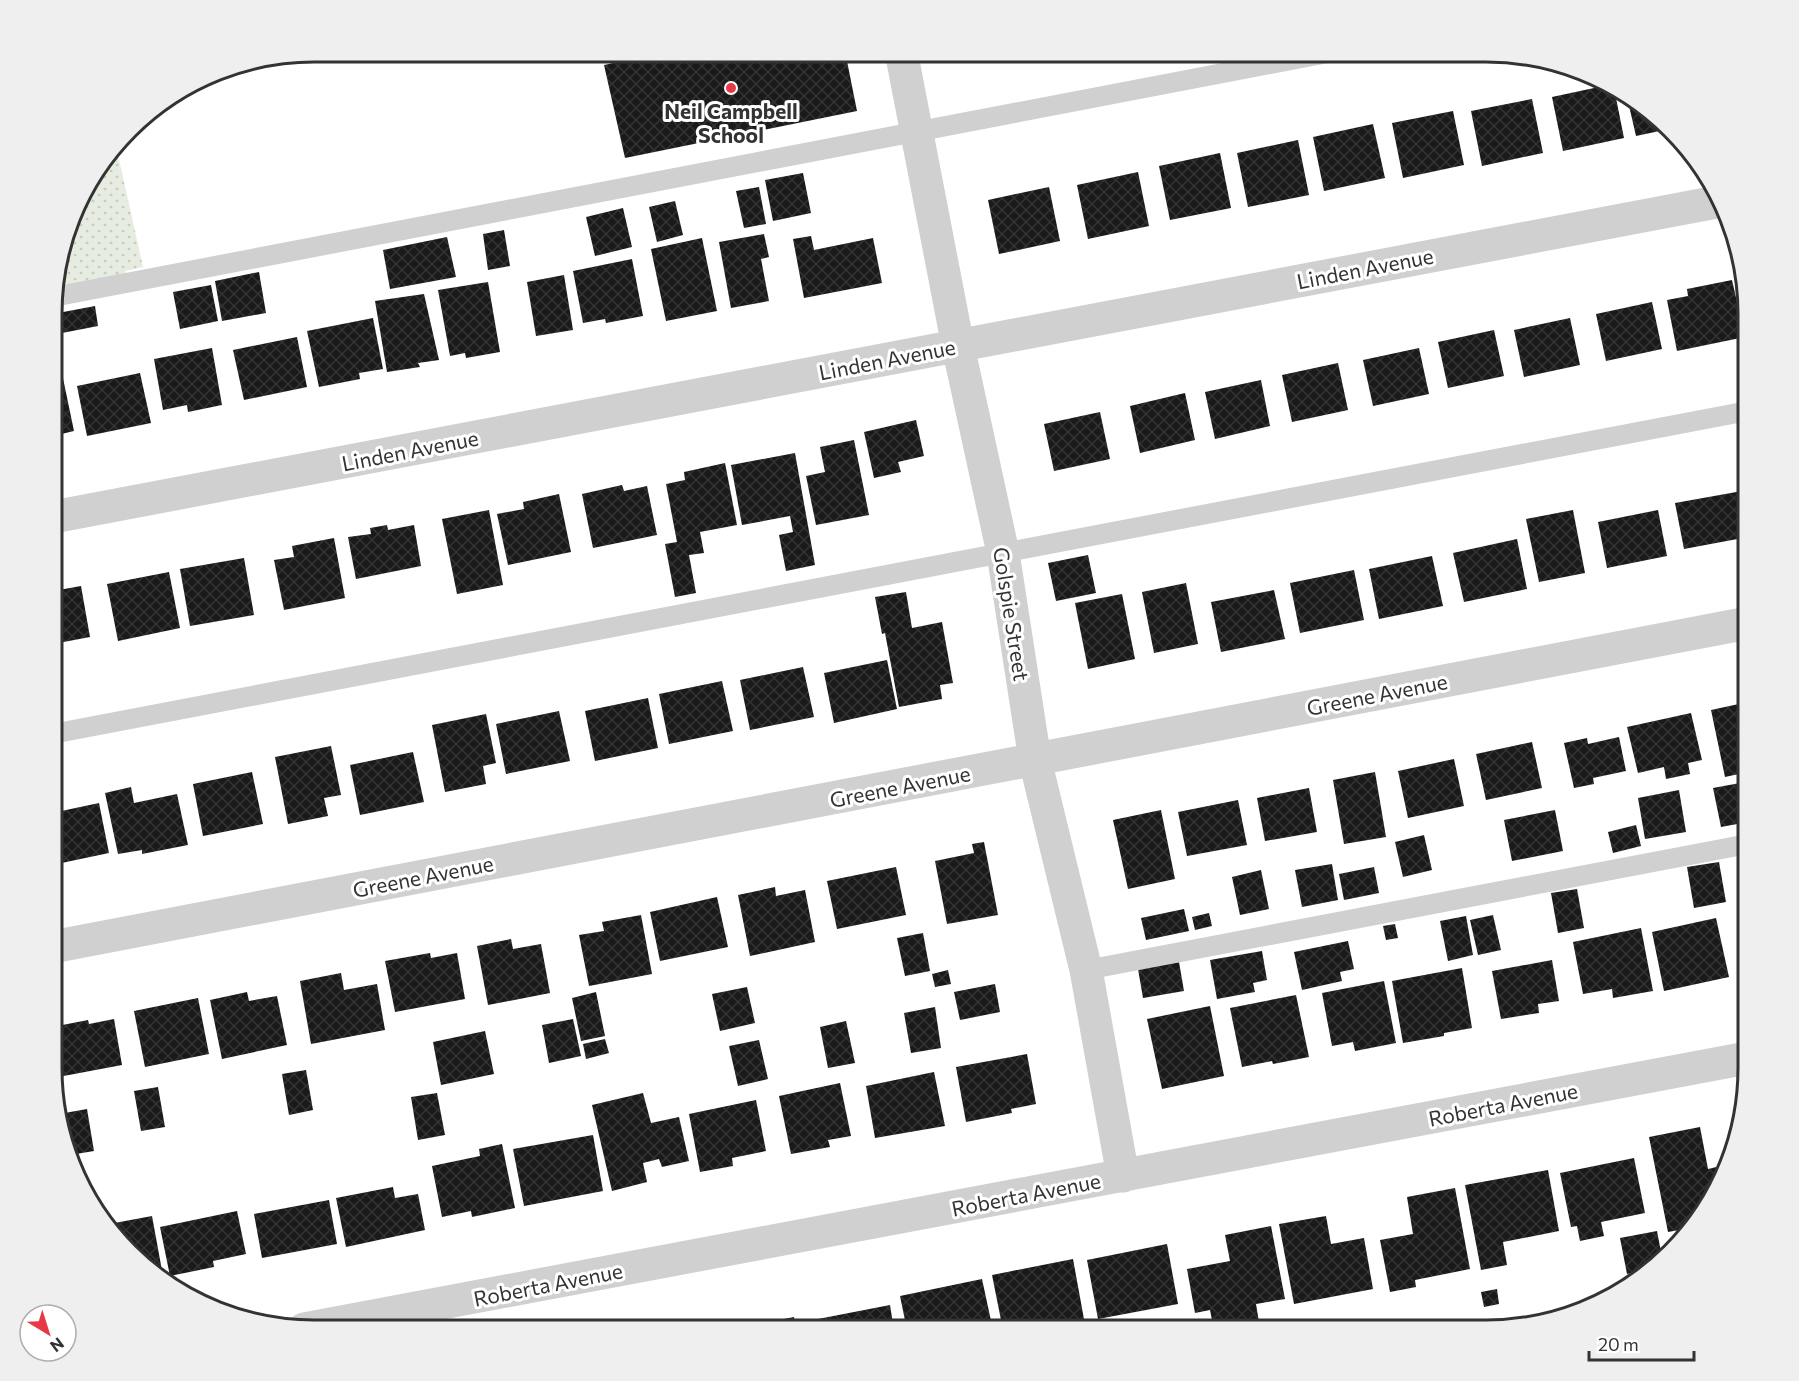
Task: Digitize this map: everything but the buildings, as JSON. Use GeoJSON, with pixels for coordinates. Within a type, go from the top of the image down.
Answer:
{"type":"FeatureCollection","features":[{"type":"Feature","properties":{"kind":"street","name":"Golspie Street"},"geometry":{"type":"LineString","coordinates":[[903,62],[958,346],[1003,553],[1035,760],[1086,970],[1123,1176]]}},
{"type":"Feature","properties":{"kind":"street","name":"Linden Avenue"},"geometry":{"type":"LineString","coordinates":[[62,516],[1712,203]]}},
{"type":"Feature","properties":{"kind":"street","name":"Greene Avenue"},"geometry":{"type":"LineString","coordinates":[[62,945],[1738,625]]}},
{"type":"Feature","properties":{"kind":"street","name":"Roberta Avenue"},"geometry":{"type":"LineString","coordinates":[[352,1320],[1738,1060]]}},
{"type":"Feature","properties":{"kind":"lane"},"geometry":{"type":"LineString","coordinates":[[62,295],[1281,62]]}},
{"type":"Feature","properties":{"kind":"lane"},"geometry":{"type":"LineString","coordinates":[[62,733],[1738,413]]}},
{"type":"Feature","properties":{"kind":"lane"},"geometry":{"type":"LineString","coordinates":[[1086,970],[1738,846]]}},
{"type":"Feature","properties":{"kind":"green space"},"geometry":{"type":"Polygon","coordinates":[[[118,154],[143,267],[125,271],[127,280],[62,293],[66,264],[75,232],[95,187],[118,154]]]}},
{"type":"Feature","properties":{"kind":"place","name":"Neil Campbell School"},"geometry":{"type":"Point","coordinates":[731,88]}}]}
